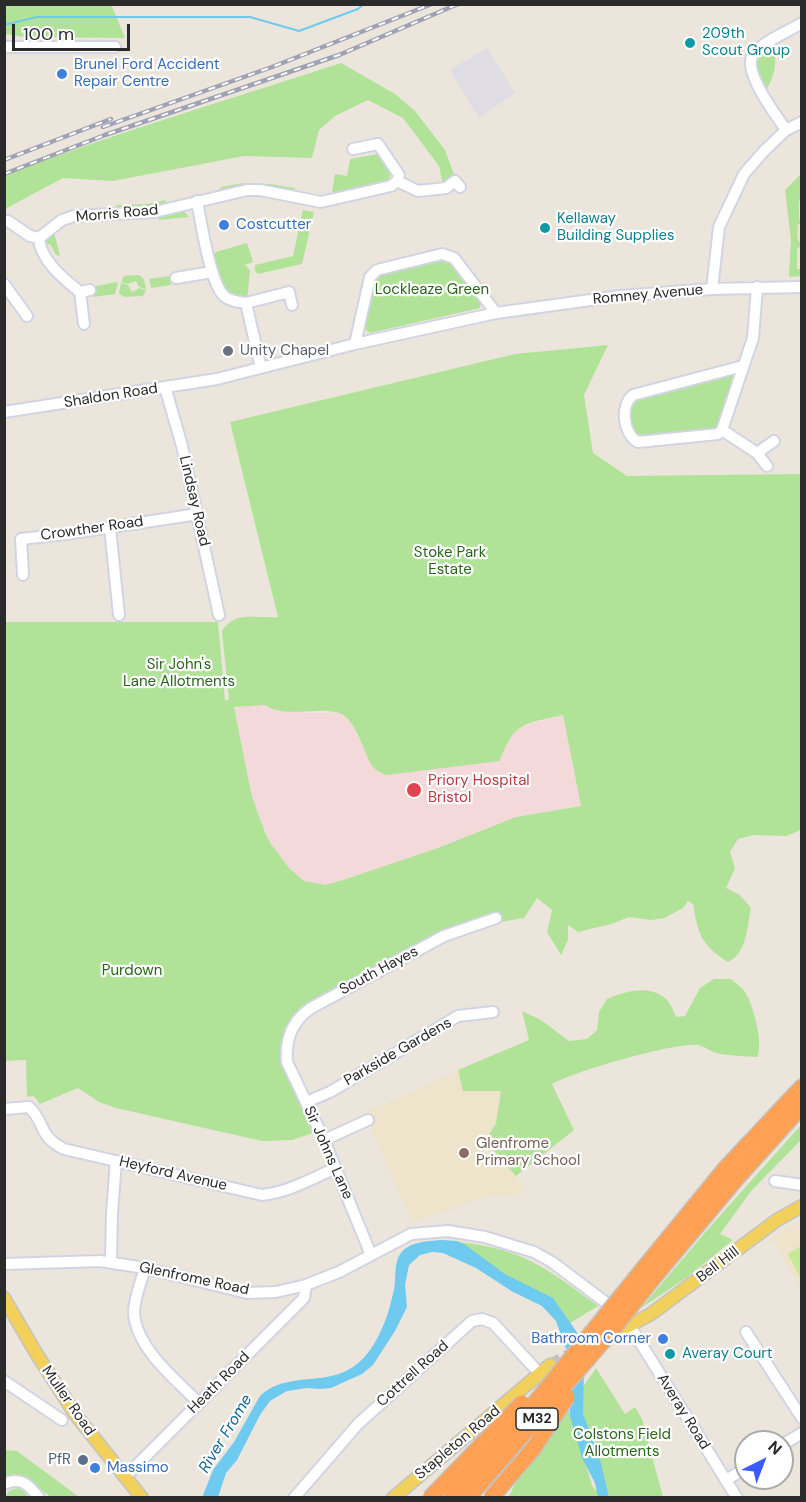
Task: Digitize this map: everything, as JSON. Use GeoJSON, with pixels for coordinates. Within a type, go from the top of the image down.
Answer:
{"type":"FeatureCollection","features":[{"type":"Feature","properties":{"kind":"highway","name":"M32"},"geometry":{"type":"LineString","coordinates":[[468,1497],[649,1272],[725,1169],[801,1087]]}},
{"type":"Feature","properties":{"kind":"highway","name":"M32"},"geometry":{"type":"LineString","coordinates":[[649,1272],[801,1106]]}},
{"type":"Feature","properties":{"kind":"highway","name":"M32"},"geometry":{"type":"LineString","coordinates":[[430,1497],[599,1334]]}},
{"type":"Feature","properties":{"kind":"highway","name":"M32"},"geometry":{"type":"LineString","coordinates":[[451,1497],[599,1334]]}},
{"type":"Feature","properties":{"kind":"highway","name":"M32"},"geometry":{"type":"LineString","coordinates":[[491,1497],[533,1449],[599,1334]]}},
{"type":"Feature","properties":{"kind":"main road","name":"Bell Hill"},"geometry":{"type":"LineString","coordinates":[[629,1327],[686,1289],[777,1220],[801,1206]]}},
{"type":"Feature","properties":{"kind":"main road","name":"Muller Road"},"geometry":{"type":"LineString","coordinates":[[4,1298],[61,1394],[141,1497]]}},
{"type":"Feature","properties":{"kind":"main road","name":"Stapleton Road"},"geometry":{"type":"LineString","coordinates":[[393,1497],[550,1365]]}},
{"type":"Feature","properties":{"kind":"main road"},"geometry":{"type":"LineString","coordinates":[[500,1497],[513,1434],[538,1376]]}},
{"type":"Feature","properties":{"kind":"main road"},"geometry":{"type":"LineString","coordinates":[[479,1425],[500,1423],[513,1434]]}},
{"type":"Feature","properties":{"kind":"street"},"geometry":{"type":"LineString","coordinates":[[786,130],[752,76],[751,60],[754,53],[762,46],[801,23]]}},
{"type":"Feature","properties":{"kind":"street"},"geometry":{"type":"LineString","coordinates":[[4,47],[115,47]]}},
{"type":"Feature","properties":{"kind":"street"},"geometry":{"type":"LineString","coordinates":[[711,289],[719,227],[744,174],[786,130],[801,122]]}},
{"type":"Feature","properties":{"kind":"street"},"geometry":{"type":"LineString","coordinates":[[353,149],[378,144],[399,176],[397,181],[418,191],[446,188],[455,181],[459,187]]}},
{"type":"Feature","properties":{"kind":"street","name":"Morris Road"},"geometry":{"type":"LineString","coordinates":[[39,238],[63,220],[74,216],[155,212],[254,189],[321,202],[391,186],[397,181]]}},
{"type":"Feature","properties":{"kind":"street"},"geometry":{"type":"LineString","coordinates":[[197,201],[212,272],[219,289],[225,296],[234,302],[246,303],[289,292],[292,305]]}},
{"type":"Feature","properties":{"kind":"street"},"geometry":{"type":"LineString","coordinates":[[4,221],[8,221],[30,236],[39,238],[44,254],[69,283],[85,292],[84,324]]}},
{"type":"Feature","properties":{"kind":"street"},"geometry":{"type":"LineString","coordinates":[[355,344],[370,277],[377,270],[442,254],[454,258],[496,313]]}},
{"type":"Feature","properties":{"kind":"street"},"geometry":{"type":"LineString","coordinates":[[176,278],[212,272]]}},
{"type":"Feature","properties":{"kind":"street"},"geometry":{"type":"LineString","coordinates":[[4,284],[27,316]]}},
{"type":"Feature","properties":{"kind":"street"},"geometry":{"type":"LineString","coordinates":[[743,366],[633,395],[628,399],[625,408],[627,432],[638,442],[718,434],[722,430],[753,338],[757,287]]}},
{"type":"Feature","properties":{"kind":"street","name":"Romney Avenue"},"geometry":{"type":"LineString","coordinates":[[217,379],[355,344],[496,313],[620,296],[711,289],[801,287]]}},
{"type":"Feature","properties":{"kind":"street"},"geometry":{"type":"LineString","coordinates":[[246,303],[261,368]]}},
{"type":"Feature","properties":{"kind":"street","name":"Shaldon Road"},"geometry":{"type":"LineString","coordinates":[[4,412],[217,379]]}},
{"type":"Feature","properties":{"kind":"street","name":"Lindsay Road"},"geometry":{"type":"LineString","coordinates":[[165,387],[182,444],[219,615]]}},
{"type":"Feature","properties":{"kind":"street"},"geometry":{"type":"LineString","coordinates":[[722,430],[757,453],[767,466]]}},
{"type":"Feature","properties":{"kind":"street"},"geometry":{"type":"LineString","coordinates":[[757,453],[774,441]]}},
{"type":"Feature","properties":{"kind":"street","name":"Crowther Road"},"geometry":{"type":"LineString","coordinates":[[23,575],[21,539],[198,514]]}},
{"type":"Feature","properties":{"kind":"street"},"geometry":{"type":"LineString","coordinates":[[110,528],[119,615]]}},
{"type":"Feature","properties":{"kind":"street","name":"South Hayes"},"geometry":{"type":"LineString","coordinates":[[286,1050],[292,1026],[311,1008],[444,936],[495,918]]}},
{"type":"Feature","properties":{"kind":"street","name":"Parkside Gardens"},"geometry":{"type":"LineString","coordinates":[[306,1102],[330,1092],[458,1016],[488,1012],[481,1001]]}},
{"type":"Feature","properties":{"kind":"street","name":"Sir Johns Lane"},"geometry":{"type":"LineString","coordinates":[[286,1050],[288,1062],[336,1168],[371,1256]]}},
{"type":"Feature","properties":{"kind":"street","name":"Heyford Avenue"},"geometry":{"type":"LineString","coordinates":[[4,1109],[28,1108],[33,1110],[44,1132],[52,1142],[64,1149],[262,1195],[292,1188],[336,1168]]}},
{"type":"Feature","properties":{"kind":"street"},"geometry":{"type":"LineString","coordinates":[[324,1140],[368,1120]]}},
{"type":"Feature","properties":{"kind":"street"},"geometry":{"type":"LineString","coordinates":[[111,1262],[112,1213],[117,1161]]}},
{"type":"Feature","properties":{"kind":"street"},"geometry":{"type":"LineString","coordinates":[[775,1181],[801,1185]]}},
{"type":"Feature","properties":{"kind":"street","name":"Glenfrome Road"},"geometry":{"type":"LineString","coordinates":[[4,1264],[76,1260],[111,1262],[247,1293],[276,1292],[306,1286],[371,1256],[411,1234],[448,1231],[485,1237],[519,1247],[552,1262],[629,1327]]}},
{"type":"Feature","properties":{"kind":"street"},"geometry":{"type":"LineString","coordinates":[[145,1268],[134,1316],[141,1337],[162,1367],[199,1403]]}},
{"type":"Feature","properties":{"kind":"street","name":"Heath Road"},"geometry":{"type":"LineString","coordinates":[[125,1477],[304,1298],[306,1286]]}},
{"type":"Feature","properties":{"kind":"street","name":"Cottrell Road"},"geometry":{"type":"LineString","coordinates":[[294,1497],[358,1424],[472,1321],[482,1319],[493,1323],[538,1376]]}},
{"type":"Feature","properties":{"kind":"street","name":"Averay Road"},"geometry":{"type":"LineString","coordinates":[[629,1327],[737,1497]]}},
{"type":"Feature","properties":{"kind":"street"},"geometry":{"type":"LineString","coordinates":[[746,1332],[801,1418]]}},
{"type":"Feature","properties":{"kind":"street"},"geometry":{"type":"LineString","coordinates":[[4,1381],[47,1403],[62,1420]]}},
{"type":"Feature","properties":{"kind":"street"},"geometry":{"type":"LineString","coordinates":[[726,1480],[734,1475]]}},
{"type":"Feature","properties":{"kind":"street"},"geometry":{"type":"LineString","coordinates":[[4,1484],[11,1481],[24,1482],[36,1496]]}},
{"type":"Feature","properties":{"kind":"shaded area"},"geometry":{"type":"Polygon","coordinates":[[[487,48],[515,93],[479,118],[450,70],[487,48]]]}},
{"type":"Feature","properties":{"kind":"shaded area"},"geometry":{"type":"Polygon","coordinates":[[[801,174],[801,276],[789,277],[791,240],[785,190],[801,174]]]}},
{"type":"Feature","properties":{"kind":"shaded area","name":"Priory Hospital Bristol"},"geometry":{"type":"Polygon","coordinates":[[[265,705],[302,713],[340,713],[350,721],[374,769],[500,761],[507,742],[520,727],[563,715],[581,806],[516,817],[438,848],[325,885],[304,881],[289,868],[271,844],[252,798],[234,707],[265,705]]]}},
{"type":"Feature","properties":{"kind":"shaded area","name":"Glenfrome Primary School"},"geometry":{"type":"Polygon","coordinates":[[[529,1040],[574,1130],[516,1176],[524,1187],[514,1197],[496,1195],[474,1200],[420,1219],[413,1224],[364,1113],[529,1040]]]}},
{"type":"Feature","properties":{"kind":"shaded area"},"geometry":{"type":"Polygon","coordinates":[[[801,1222],[801,1290],[771,1237],[801,1222]]]}},
{"type":"Feature","properties":{"kind":"green space"},"geometry":{"type":"Polygon","coordinates":[[[111,4],[125,38],[24,37],[5,34],[5,5],[111,4]]]}},
{"type":"Feature","properties":{"kind":"green space"},"geometry":{"type":"Polygon","coordinates":[[[773,47],[774,70],[765,93],[756,67],[760,57],[773,47]]]}},
{"type":"Feature","properties":{"kind":"green space"},"geometry":{"type":"Polygon","coordinates":[[[341,63],[395,94],[415,111],[445,150],[455,177],[443,185],[439,166],[403,118],[368,100],[335,116],[319,130],[312,158],[244,156],[113,181],[63,178],[5,209],[5,175],[130,131],[341,63]]]}},
{"type":"Feature","properties":{"kind":"green space"},"geometry":{"type":"Polygon","coordinates":[[[378,154],[391,173],[387,182],[343,194],[332,192],[335,174],[347,176],[350,159],[378,154]]]}},
{"type":"Feature","properties":{"kind":"green space"},"geometry":{"type":"Polygon","coordinates":[[[801,174],[799,220],[801,224],[798,224],[797,236],[801,247],[797,248],[797,269],[801,269],[801,276],[789,277],[791,240],[785,190],[801,174]]]}},
{"type":"Feature","properties":{"kind":"green space"},"geometry":{"type":"Polygon","coordinates":[[[243,183],[295,188],[294,192],[243,186],[219,192],[221,187],[243,183]]]}},
{"type":"Feature","properties":{"kind":"green space"},"geometry":{"type":"Polygon","coordinates":[[[165,200],[168,204],[141,209],[117,209],[116,205],[147,204],[165,200]]]}},
{"type":"Feature","properties":{"kind":"green space"},"geometry":{"type":"Polygon","coordinates":[[[182,209],[189,217],[159,220],[158,216],[182,209]]]}},
{"type":"Feature","properties":{"kind":"green space"},"geometry":{"type":"Polygon","coordinates":[[[303,210],[314,212],[302,264],[258,274],[255,271],[255,265],[293,256],[303,210]]]}},
{"type":"Feature","properties":{"kind":"green space"},"geometry":{"type":"Polygon","coordinates":[[[54,232],[60,256],[56,255],[50,244],[45,245],[46,239],[54,232]]]}},
{"type":"Feature","properties":{"kind":"green space"},"geometry":{"type":"Polygon","coordinates":[[[247,243],[253,262],[245,265],[250,270],[247,300],[224,290],[218,280],[212,256],[216,252],[247,243]]]}},
{"type":"Feature","properties":{"kind":"green space","name":"Lockleaze Green"},"geometry":{"type":"Polygon","coordinates":[[[442,260],[451,262],[479,297],[480,308],[370,333],[365,329],[375,277],[442,260]]]}},
{"type":"Feature","properties":{"kind":"green space"},"geometry":{"type":"Polygon","coordinates":[[[139,275],[144,279],[146,289],[139,287],[136,281],[128,284],[121,282],[124,276],[139,275]]]}},
{"type":"Feature","properties":{"kind":"green space"},"geometry":{"type":"Polygon","coordinates":[[[169,276],[171,285],[151,288],[149,279],[169,276]]]}},
{"type":"Feature","properties":{"kind":"green space"},"geometry":{"type":"Polygon","coordinates":[[[118,283],[115,294],[93,297],[92,287],[118,283]]]}},
{"type":"Feature","properties":{"kind":"green space"},"geometry":{"type":"Polygon","coordinates":[[[121,283],[128,285],[132,292],[139,288],[146,290],[143,296],[124,297],[119,293],[121,283]]]}},
{"type":"Feature","properties":{"kind":"green space"},"geometry":{"type":"Polygon","coordinates":[[[608,345],[584,395],[593,453],[627,476],[801,474],[801,830],[786,836],[754,835],[738,839],[730,852],[735,868],[726,888],[740,895],[751,908],[743,946],[728,962],[719,956],[702,938],[693,904],[688,901],[683,908],[664,918],[651,920],[629,917],[578,932],[568,925],[568,940],[561,955],[547,932],[552,910],[537,898],[524,918],[500,922],[487,917],[302,1009],[291,1018],[282,1037],[282,1055],[316,1132],[292,1140],[262,1141],[116,1108],[99,1102],[78,1088],[40,1104],[34,1096],[27,1097],[26,1060],[5,1061],[5,622],[218,622],[225,700],[229,700],[222,631],[227,624],[240,618],[278,617],[230,422],[515,354],[608,345]],[[265,705],[234,707],[252,797],[265,832],[289,868],[304,881],[325,885],[438,848],[516,817],[581,806],[563,715],[522,726],[510,738],[500,761],[386,775],[374,768],[351,722],[339,713],[330,711],[292,712],[265,705]]]}},
{"type":"Feature","properties":{"kind":"green space"},"geometry":{"type":"Polygon","coordinates":[[[734,373],[735,376],[717,429],[642,435],[634,430],[630,420],[633,400],[734,373]]]}},
{"type":"Feature","properties":{"kind":"green space"},"geometry":{"type":"Polygon","coordinates":[[[714,979],[731,979],[742,988],[748,997],[758,1034],[757,1057],[721,1054],[699,1045],[687,1045],[625,1058],[580,1072],[552,1084],[574,1130],[516,1176],[485,1140],[496,1124],[501,1091],[463,1091],[458,1070],[529,1040],[522,1011],[541,1020],[569,1041],[587,1039],[597,1030],[599,1012],[607,999],[638,990],[653,992],[667,1000],[676,1017],[685,1016],[700,988],[714,979]]]}},
{"type":"Feature","properties":{"kind":"green space"},"geometry":{"type":"Polygon","coordinates":[[[801,1125],[801,1140],[751,1191],[720,1234],[733,1240],[686,1278],[641,1308],[708,1229],[801,1125]]]}},
{"type":"Feature","properties":{"kind":"green space"},"geometry":{"type":"Polygon","coordinates":[[[459,1242],[482,1245],[518,1255],[548,1271],[598,1306],[570,1323],[555,1301],[505,1274],[459,1242]]]}},
{"type":"Feature","properties":{"kind":"green space"},"geometry":{"type":"Polygon","coordinates":[[[801,1246],[801,1279],[788,1254],[801,1246]]]}},
{"type":"Feature","properties":{"kind":"green space","name":"Colstons Field Allotments"},"geometry":{"type":"Polygon","coordinates":[[[596,1368],[625,1414],[635,1407],[642,1419],[663,1497],[609,1497],[583,1413],[582,1388],[596,1368]]]}},
{"type":"Feature","properties":{"kind":"green space"},"geometry":{"type":"Polygon","coordinates":[[[567,1404],[593,1488],[599,1497],[508,1498],[519,1476],[567,1404]]]}},
{"type":"Feature","properties":{"kind":"green space"},"geometry":{"type":"Polygon","coordinates":[[[4,1450],[17,1451],[79,1497],[52,1497],[26,1477],[14,1475],[5,1477],[4,1450]]]}},
{"type":"Feature","properties":{"kind":"green space"},"geometry":{"type":"Polygon","coordinates":[[[17,1488],[23,1490],[28,1497],[5,1497],[9,1491],[17,1488]]]}},
{"type":"Feature","properties":{"kind":"water"},"geometry":{"type":"Polygon","coordinates":[[[442,1240],[464,1244],[505,1274],[553,1298],[576,1331],[580,1339],[584,1367],[583,1413],[600,1460],[609,1497],[598,1497],[595,1483],[582,1458],[570,1416],[567,1351],[556,1321],[542,1306],[513,1292],[476,1268],[443,1253],[432,1252],[420,1255],[409,1265],[405,1285],[407,1307],[373,1365],[362,1374],[331,1388],[287,1391],[270,1401],[260,1415],[237,1460],[226,1473],[218,1497],[202,1498],[213,1470],[234,1442],[260,1396],[272,1387],[299,1380],[327,1377],[355,1366],[377,1340],[388,1313],[394,1290],[397,1262],[402,1252],[414,1244],[442,1240]]]}},
{"type":"Feature","properties":{"kind":"waterway"},"geometry":{"type":"LineString","coordinates":[[4,25],[37,17],[250,17],[299,31],[358,9],[364,4]]}},
{"type":"Feature","properties":{"kind":"tunnel"},"geometry":{"type":"LineString","coordinates":[[550,1365],[576,1351]]}},
{"type":"Feature","properties":{"kind":"railway"},"geometry":{"type":"LineString","coordinates":[[103,127],[272,67],[432,4]]}},
{"type":"Feature","properties":{"kind":"railway"},"geometry":{"type":"LineString","coordinates":[[4,174],[105,135],[339,55],[458,4]]}},
{"type":"Feature","properties":{"kind":"railway"},"geometry":{"type":"LineString","coordinates":[[4,160],[111,119]]}},
{"type":"Feature","properties":{"kind":"place","name":"209th Scout Group"},"geometry":{"type":"Point","coordinates":[690,43]}},
{"type":"Feature","properties":{"kind":"place","name":"Brunel Ford Accident Repair Centre"},"geometry":{"type":"Point","coordinates":[62,74]}},
{"type":"Feature","properties":{"kind":"place","name":"Costcutter"},"geometry":{"type":"Point","coordinates":[224,225]}},
{"type":"Feature","properties":{"kind":"place","name":"Kellaway Building Supplies"},"geometry":{"type":"Point","coordinates":[545,228]}},
{"type":"Feature","properties":{"kind":"place","name":"Unity Chapel"},"geometry":{"type":"Point","coordinates":[228,351]}},
{"type":"Feature","properties":{"kind":"place","name":"Priory Hospital Bristol"},"geometry":{"type":"Point","coordinates":[414,790]}},
{"type":"Feature","properties":{"kind":"place","name":"Glenfrome Primary School"},"geometry":{"type":"Point","coordinates":[464,1153]}},
{"type":"Feature","properties":{"kind":"place","name":"Bathroom Corner"},"geometry":{"type":"Point","coordinates":[663,1339]}},
{"type":"Feature","properties":{"kind":"place","name":"Averay Court"},"geometry":{"type":"Point","coordinates":[670,1354]}},
{"type":"Feature","properties":{"kind":"place","name":"PfR"},"geometry":{"type":"Point","coordinates":[83,1460]}},
{"type":"Feature","properties":{"kind":"place","name":"Massimo"},"geometry":{"type":"Point","coordinates":[95,1468]}},
{"type":"Feature","properties":{"kind":"park label","name":"Stoke Park Estate"},"geometry":{"type":"Point","coordinates":[450,562]}},
{"type":"Feature","properties":{"kind":"park label","name":"Sir John's Lane Allotments"},"geometry":{"type":"Point","coordinates":[179,674]}},
{"type":"Feature","properties":{"kind":"park label","name":"Purdown"},"geometry":{"type":"Point","coordinates":[132,971]}},
{"type":"Feature","properties":{"kind":"water label","name":"River Frome"},"geometry":{"type":"Point","coordinates":[226,1434]}}]}
